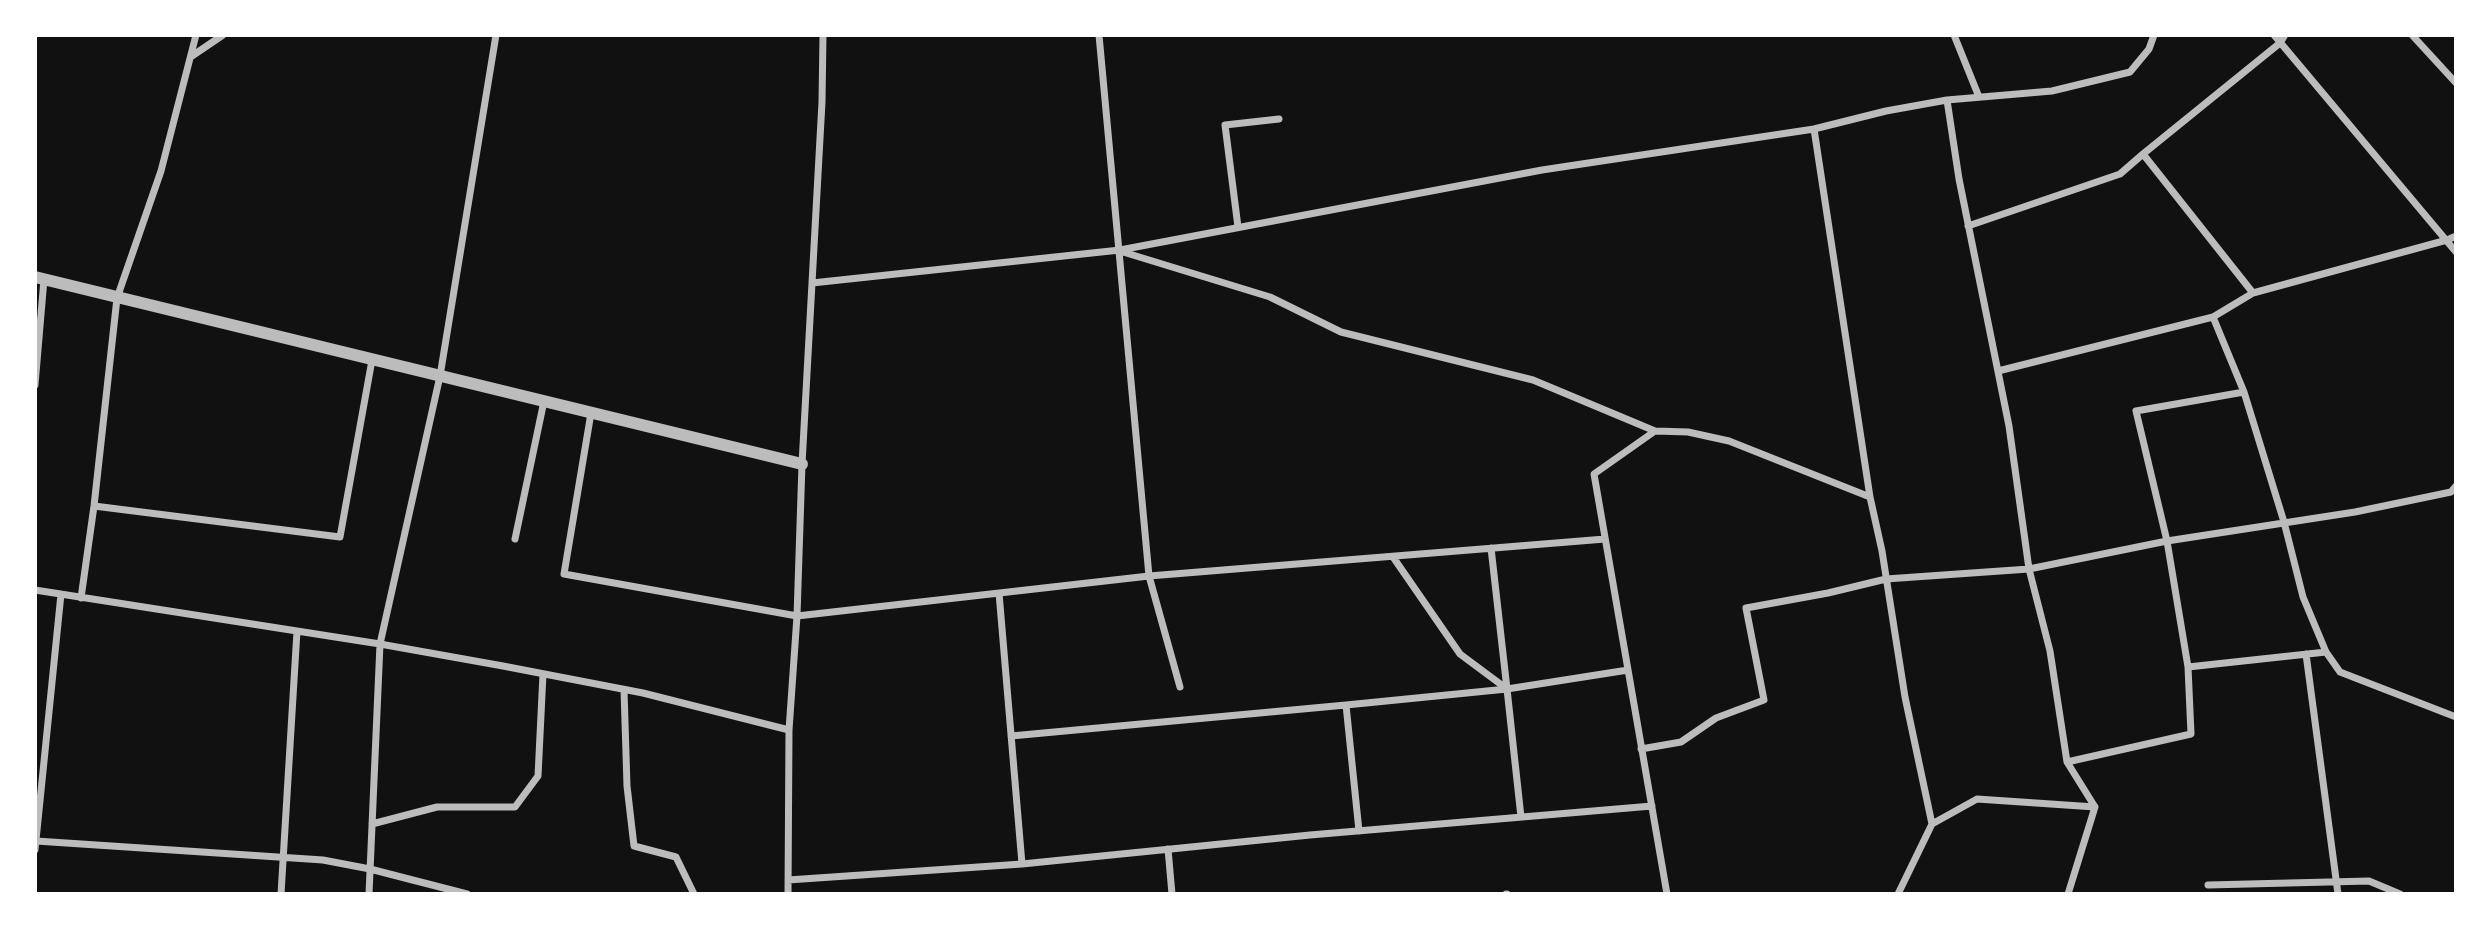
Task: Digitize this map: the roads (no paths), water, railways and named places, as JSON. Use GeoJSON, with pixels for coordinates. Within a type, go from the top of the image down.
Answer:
{"type":"FeatureCollection","features":[{"type":"Feature","properties":{"kind":"street"},"geometry":{"type":"LineString","coordinates":[[81,598],[117,298],[160,171],[196,35]]}},
{"type":"Feature","properties":{"kind":"street"},"geometry":{"type":"LineString","coordinates":[[192,56],[223,35]]}},
{"type":"Feature","properties":{"kind":"street"},"geometry":{"type":"LineString","coordinates":[[369,894],[380,644],[440,376],[496,35]]}},
{"type":"Feature","properties":{"kind":"street"},"geometry":{"type":"LineString","coordinates":[[788,894],[789,730],[797,616],[823,35]]}},
{"type":"Feature","properties":{"kind":"street"},"geometry":{"type":"LineString","coordinates":[[1099,35],[1149,576],[1181,687]]}},
{"type":"Feature","properties":{"kind":"street"},"geometry":{"type":"LineString","coordinates":[[1954,35],[1979,97]]}},
{"type":"Feature","properties":{"kind":"street"},"geometry":{"type":"LineString","coordinates":[[812,283],[1120,250],[1542,170],[1814,129],[1886,111],[1947,100],[2052,91],[2130,72],[2149,49],[2154,35]]}},
{"type":"Feature","properties":{"kind":"street"},"geometry":{"type":"LineString","coordinates":[[2274,35],[2456,252]]}},
{"type":"Feature","properties":{"kind":"street"},"geometry":{"type":"LineString","coordinates":[[1968,226],[2120,174],[2280,43],[2285,35]]}},
{"type":"Feature","properties":{"kind":"street"},"geometry":{"type":"LineString","coordinates":[[2415,36],[2456,83]]}},
{"type":"Feature","properties":{"kind":"street"},"geometry":{"type":"LineString","coordinates":[[1947,100],[1968,226],[2009,426],[2029,569],[2050,651],[2067,762],[2095,807],[2068,894]]}},
{"type":"Feature","properties":{"kind":"street"},"geometry":{"type":"LineString","coordinates":[[1238,227],[1225,125],[1279,119]]}},
{"type":"Feature","properties":{"kind":"street"},"geometry":{"type":"LineString","coordinates":[[1814,129],[1870,496],[1905,697],[1932,824]]}},
{"type":"Feature","properties":{"kind":"street"},"geometry":{"type":"LineString","coordinates":[[2143,154],[2253,293]]}},
{"type":"Feature","properties":{"kind":"street"},"geometry":{"type":"LineString","coordinates":[[1998,371],[2213,317],[2253,293],[2456,236]]}},
{"type":"Feature","properties":{"kind":"street"},"geometry":{"type":"LineString","coordinates":[[1120,250],[1270,297],[1341,332],[1533,380],[1655,431],[1688,432],[1729,441],[1870,496]]}},
{"type":"Feature","properties":{"kind":"street"},"geometry":{"type":"LineString","coordinates":[[35,385],[40,278],[802,464]]}},
{"type":"Feature","properties":{"kind":"street"},"geometry":{"type":"LineString","coordinates":[[2213,317],[2244,392],[2284,522],[2303,597],[2326,652],[2340,672],[2456,717]]}},
{"type":"Feature","properties":{"kind":"street"},"geometry":{"type":"LineString","coordinates":[[94,506],[341,537],[372,360]]}},
{"type":"Feature","properties":{"kind":"street"},"geometry":{"type":"LineString","coordinates":[[2067,762],[2191,734],[2188,667],[2167,541],[2136,411],[2244,392]]}},
{"type":"Feature","properties":{"kind":"street"},"geometry":{"type":"LineString","coordinates":[[515,539],[544,401]]}},
{"type":"Feature","properties":{"kind":"street"},"geometry":{"type":"LineString","coordinates":[[591,413],[564,574],[797,616],[1149,576],[1605,539]]}},
{"type":"Feature","properties":{"kind":"street"},"geometry":{"type":"LineString","coordinates":[[1655,431],[1594,474],[1667,894]]}},
{"type":"Feature","properties":{"kind":"street"},"geometry":{"type":"LineString","coordinates":[[1641,749],[1681,742],[1716,718],[1764,700],[1746,608],[1886,579],[2029,569],[2167,541],[2391,504],[2451,492],[2456,486]]}},
{"type":"Feature","properties":{"kind":"street"},"geometry":{"type":"LineString","coordinates":[[1491,548],[1521,817]]}},
{"type":"Feature","properties":{"kind":"street"},"geometry":{"type":"LineString","coordinates":[[1393,556],[1460,654],[1507,689]]}},
{"type":"Feature","properties":{"kind":"street"},"geometry":{"type":"LineString","coordinates":[[35,590],[380,644],[543,674],[624,690],[789,730]]}},
{"type":"Feature","properties":{"kind":"street"},"geometry":{"type":"LineString","coordinates":[[999,593],[1022,864]]}},
{"type":"Feature","properties":{"kind":"street"},"geometry":{"type":"LineString","coordinates":[[35,850],[61,594]]}},
{"type":"Feature","properties":{"kind":"street"},"geometry":{"type":"LineString","coordinates":[[281,894],[297,631]]}},
{"type":"Feature","properties":{"kind":"street"},"geometry":{"type":"LineString","coordinates":[[2188,667],[2326,652]]}},
{"type":"Feature","properties":{"kind":"street"},"geometry":{"type":"LineString","coordinates":[[2305,654],[2338,894]]}},
{"type":"Feature","properties":{"kind":"street"},"geometry":{"type":"LineString","coordinates":[[1011,736],[1507,689],[1628,670]]}},
{"type":"Feature","properties":{"kind":"street"},"geometry":{"type":"LineString","coordinates":[[372,824],[436,807],[515,807],[538,775],[543,674]]}},
{"type":"Feature","properties":{"kind":"street"},"geometry":{"type":"LineString","coordinates":[[624,690],[627,786],[634,846],[676,857],[694,894]]}},
{"type":"Feature","properties":{"kind":"street"},"geometry":{"type":"LineString","coordinates":[[1346,705],[1359,831]]}},
{"type":"Feature","properties":{"kind":"street"},"geometry":{"type":"LineString","coordinates":[[1898,894],[1932,824],[1977,799],[2095,807]]}},
{"type":"Feature","properties":{"kind":"street"},"geometry":{"type":"LineString","coordinates":[[788,880],[1022,864],[1652,806]]}},
{"type":"Feature","properties":{"kind":"street"},"geometry":{"type":"LineString","coordinates":[[36,841],[323,860],[467,894]]}},
{"type":"Feature","properties":{"kind":"street"},"geometry":{"type":"LineString","coordinates":[[1168,849],[1172,894]]}},
{"type":"Feature","properties":{"kind":"street"},"geometry":{"type":"LineString","coordinates":[[2208,885],[2369,881],[2400,894]]}}]}
